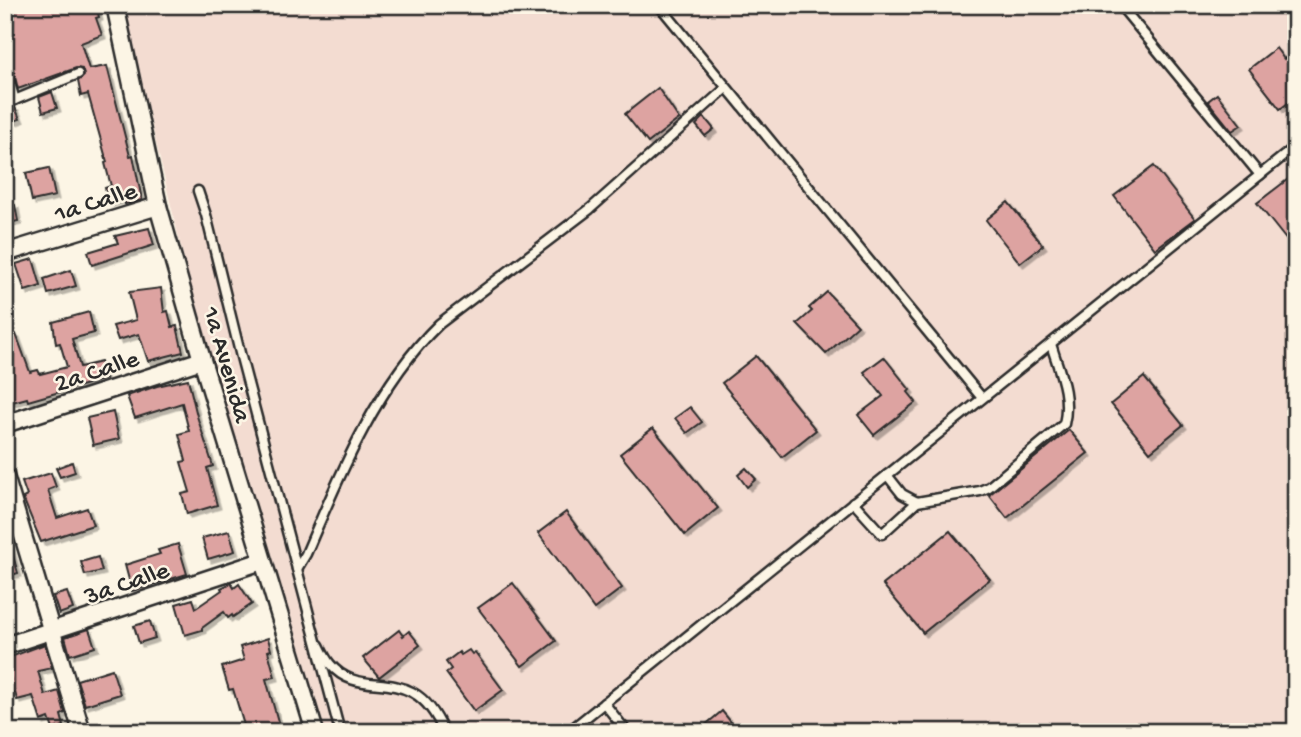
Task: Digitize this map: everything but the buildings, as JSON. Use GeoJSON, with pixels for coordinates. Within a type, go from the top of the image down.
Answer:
{"type":"FeatureCollection","features":[{"type":"Feature","properties":{"kind":"street","name":"1a Avenida"},"geometry":{"type":"LineString","coordinates":[[115,5],[158,206],[315,732]]}},
{"type":"Feature","properties":{"kind":"street","name":"1a Calle"},"geometry":{"type":"LineString","coordinates":[[5,253],[158,206]]}},
{"type":"Feature","properties":{"kind":"street","name":"2a Calle"},"geometry":{"type":"LineString","coordinates":[[5,424],[202,360]]}},
{"type":"Feature","properties":{"kind":"street"},"geometry":{"type":"LineString","coordinates":[[5,476],[82,732]]}},
{"type":"Feature","properties":{"kind":"street","name":"3a Calle"},"geometry":{"type":"LineString","coordinates":[[5,646],[262,561]]}},
{"type":"Feature","properties":{"kind":"lane"},"geometry":{"type":"LineString","coordinates":[[659,5],[982,398]]}},
{"type":"Feature","properties":{"kind":"lane"},"geometry":{"type":"LineString","coordinates":[[1120,5],[1260,175]]}},
{"type":"Feature","properties":{"kind":"lane"},"geometry":{"type":"LineString","coordinates":[[5,68],[15,100]]}},
{"type":"Feature","properties":{"kind":"lane"},"geometry":{"type":"LineString","coordinates":[[5,104],[78,74]]}},
{"type":"Feature","properties":{"kind":"lane"},"geometry":{"type":"LineString","coordinates":[[297,569],[356,442],[397,375],[422,341],[439,324],[590,209],[726,88]]}},
{"type":"Feature","properties":{"kind":"lane"},"geometry":{"type":"LineString","coordinates":[[568,732],[1296,146]]}},
{"type":"Feature","properties":{"kind":"lane"},"geometry":{"type":"LineString","coordinates":[[198,191],[340,732]]}},
{"type":"Feature","properties":{"kind":"lane"},"geometry":{"type":"LineString","coordinates":[[853,502],[881,534],[917,502],[989,487],[1065,424],[1067,395],[1051,344]]}},
{"type":"Feature","properties":{"kind":"lane"},"geometry":{"type":"LineString","coordinates":[[887,475],[902,494],[917,502]]}},
{"type":"Feature","properties":{"kind":"lane"},"geometry":{"type":"LineString","coordinates":[[312,633],[330,665],[348,677],[414,691],[426,702],[444,732]]}},
{"type":"Feature","properties":{"kind":"lane"},"geometry":{"type":"LineString","coordinates":[[604,703],[627,732]]}},
{"type":"Feature","properties":{"kind":"shaded area"},"geometry":{"type":"Polygon","coordinates":[[[123,5],[1296,5],[1296,732],[324,732],[197,314],[123,5]]]}}]}
